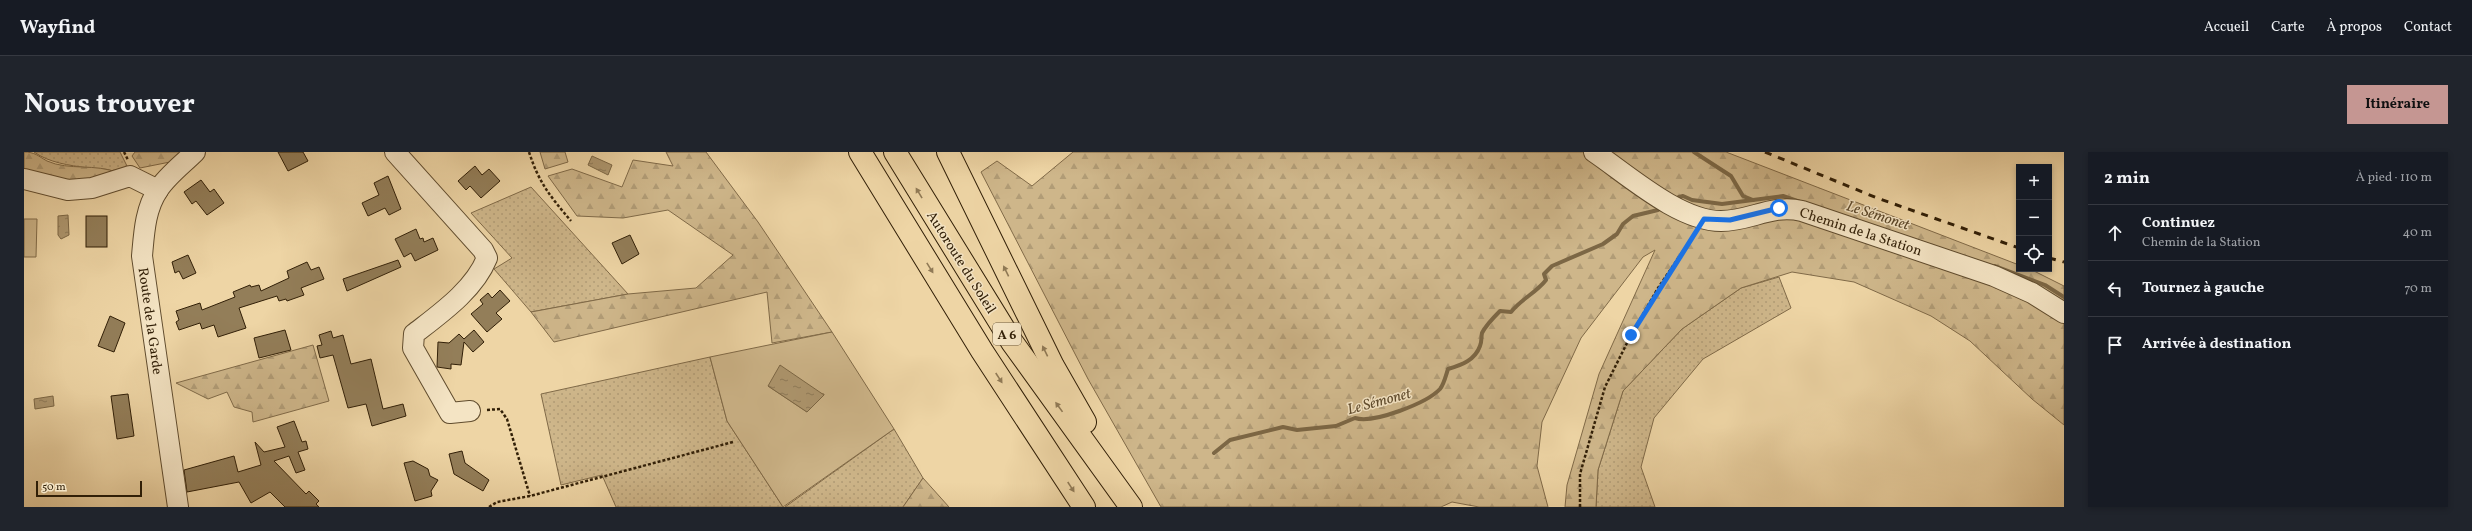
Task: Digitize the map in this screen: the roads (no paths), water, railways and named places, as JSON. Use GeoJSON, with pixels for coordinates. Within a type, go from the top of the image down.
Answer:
{"type":"FeatureCollection","features":[{"type":"Feature","properties":{"kind":"highway"},"geometry":{"type":"LineString","coordinates":[[844,152],[910,235]]}},
{"type":"Feature","properties":{"kind":"highway","name":"A 6"},"geometry":{"type":"LineString","coordinates":[[860,152],[982,351],[1084,507]]}},
{"type":"Feature","properties":{"kind":"highway","name":"Autoroute du Soleil"},"geometry":{"type":"LineString","coordinates":[[895,152],[1012,342],[1132,507]]}},
{"type":"Feature","properties":{"kind":"highway"},"geometry":{"type":"LineString","coordinates":[[948,152],[1053,366],[1132,507]]}},
{"type":"Feature","properties":{"kind":"street","name":"Route de la Garde"},"geometry":{"type":"LineString","coordinates":[[178,507],[142,256],[146,223],[158,190],[195,152]]}},
{"type":"Feature","properties":{"kind":"street"},"geometry":{"type":"LineString","coordinates":[[395,152],[483,250],[487,258],[482,269],[450,306],[414,334],[413,348],[450,413],[470,411]]}},
{"type":"Feature","properties":{"kind":"street","name":"Chemin de la Station"},"geometry":{"type":"LineString","coordinates":[[1594,152],[1671,204],[1704,219],[1730,220],[1779,208],[1802,211],[1994,276],[2032,293],[2064,313]]}},
{"type":"Feature","properties":{"kind":"street"},"geometry":{"type":"LineString","coordinates":[[24,179],[68,190],[92,188],[130,176],[158,190]]}},
{"type":"Feature","properties":{"kind":"water"},"geometry":{"type":"Polygon","coordinates":[[[592,156],[612,165],[608,175],[588,165],[592,156]]]}},
{"type":"Feature","properties":{"kind":"water"},"geometry":{"type":"Polygon","coordinates":[[[68,215],[69,235],[61,239],[58,235],[58,216],[68,215]]]}},
{"type":"Feature","properties":{"kind":"water"},"geometry":{"type":"Polygon","coordinates":[[[780,365],[824,395],[807,412],[768,386],[780,365]]]}},
{"type":"Feature","properties":{"kind":"water"},"geometry":{"type":"Polygon","coordinates":[[[53,396],[54,406],[35,409],[34,399],[53,396]]]}},
{"type":"Feature","properties":{"kind":"waterway"},"geometry":{"type":"LineString","coordinates":[[1694,152],[1731,176],[1743,196],[1753,200]]}},
{"type":"Feature","properties":{"kind":"waterway","name":"Le Sémonet"},"geometry":{"type":"LineString","coordinates":[[1679,197],[1683,196],[1692,200],[1722,204],[1783,196],[1800,202]]}},
{"type":"Feature","properties":{"kind":"waterway","name":"Le Sémonet"},"geometry":{"type":"LineString","coordinates":[[1214,453],[1230,440],[1283,427],[1297,430],[1336,426],[1355,418],[1374,418],[1386,415],[1424,400],[1440,389],[1448,369],[1463,364],[1475,355],[1481,344],[1482,333],[1495,316],[1500,311],[1511,312],[1519,303],[1538,289],[1546,280],[1544,274],[1552,266],[1603,244],[1617,234],[1623,224],[1633,216],[1658,210]]}},
{"type":"Feature","properties":{"kind":"waterway","name":"Le Sémonet"},"geometry":{"type":"LineString","coordinates":[[1995,266],[2045,285],[2064,297]]}},
{"type":"Feature","properties":{"kind":"railway"},"geometry":{"type":"LineString","coordinates":[[1765,152],[1877,198],[2016,247]]}},
{"type":"Feature","properties":{"kind":"railway"},"geometry":{"type":"LineString","coordinates":[[2052,259],[2064,262]]}}]}
